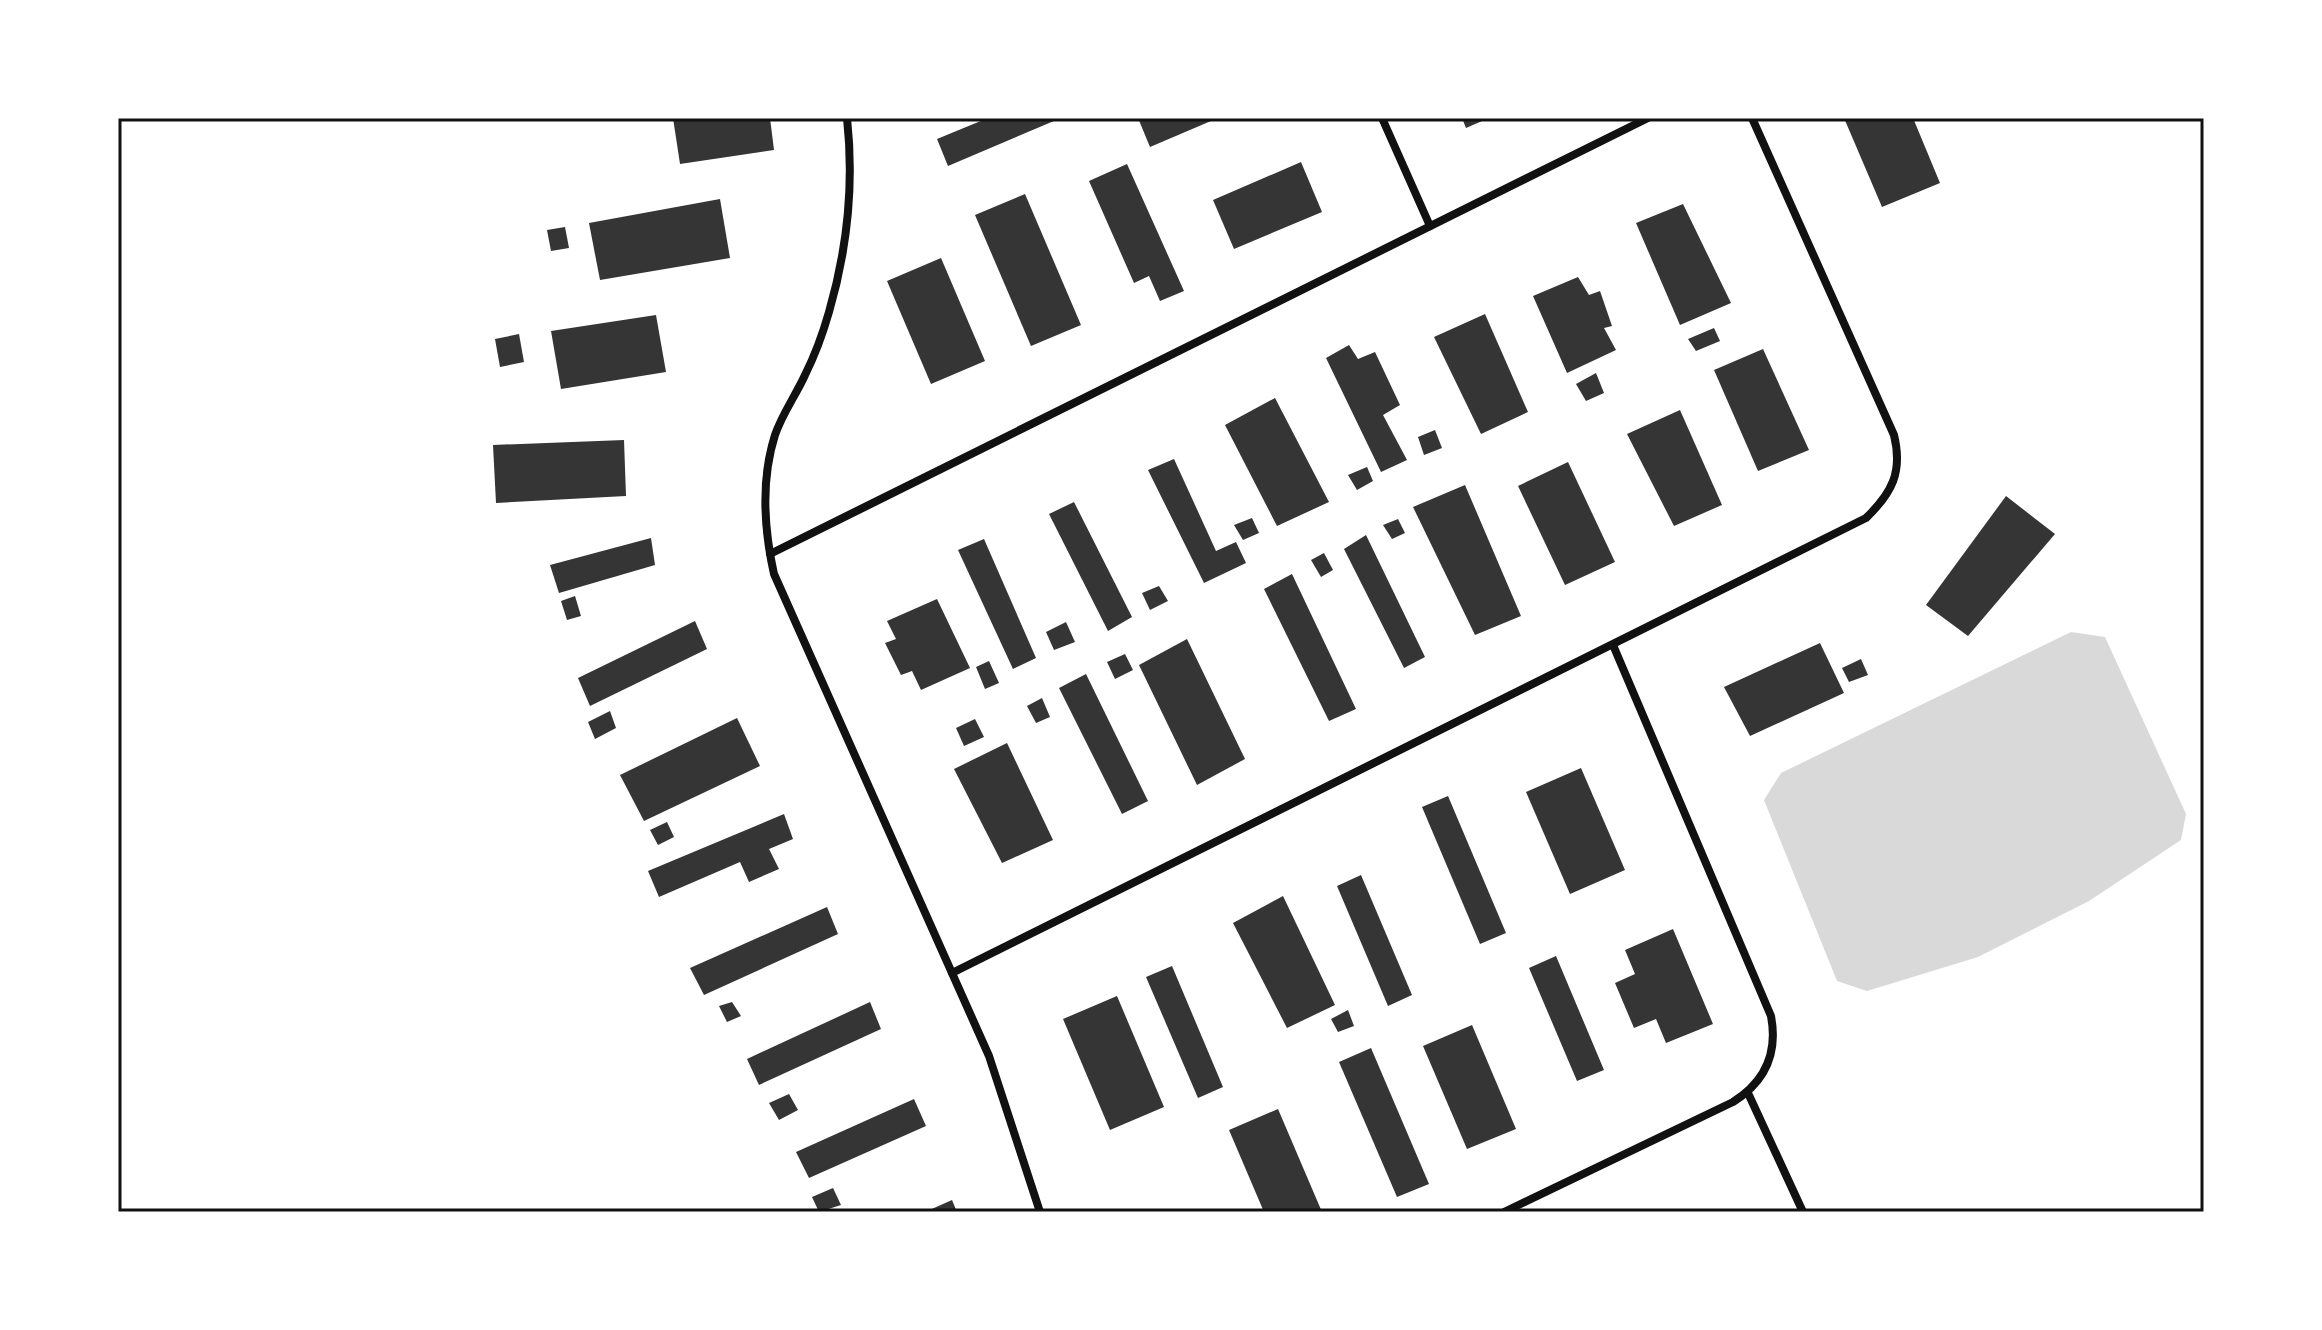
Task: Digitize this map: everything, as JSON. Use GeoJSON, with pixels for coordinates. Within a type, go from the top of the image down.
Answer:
{"type":"FeatureCollection","features":[{"type":"Feature","properties":{"kind":"street"},"geometry":{"type":"LineString","coordinates":[[847,118],[849,202],[840,266],[828,313],[806,373],[776,431],[770,453],[765,507],[770,554],[774,574],[989,1056],[1040,1212]]}},
{"type":"Feature","properties":{"kind":"street"},"geometry":{"type":"LineString","coordinates":[[1382,118],[1430,226]]}},
{"type":"Feature","properties":{"kind":"street"},"geometry":{"type":"LineString","coordinates":[[770,554],[1648,118]]}},
{"type":"Feature","properties":{"kind":"street"},"geometry":{"type":"LineString","coordinates":[[952,973],[1866,518],[1887,498],[1897,475],[1898,452],[1894,435],[1752,118]]}},
{"type":"Feature","properties":{"kind":"street"},"geometry":{"type":"LineString","coordinates":[[1504,1212],[1748,1093],[1771,1058],[1774,1034],[1771,1016],[1613,645]]}},
{"type":"Feature","properties":{"kind":"street"},"geometry":{"type":"LineString","coordinates":[[1748,1093],[1803,1212]]}},
{"type":"Feature","properties":{"kind":"shaded area"},"geometry":{"type":"Polygon","coordinates":[[[2071,632],[2105,637],[2186,814],[2181,840],[2089,901],[1978,957],[1867,991],[1837,981],[1764,800],[1781,773],[2071,632]]]}},
{"type":"Feature","properties":{"kind":"building"},"geometry":{"type":"Polygon","coordinates":[[[673,118],[770,118],[774,150],[680,164],[673,118]]]}},
{"type":"Feature","properties":{"kind":"building"},"geometry":{"type":"Polygon","coordinates":[[[988,118],[1061,118],[948,166],[937,139],[988,118]]]}},
{"type":"Feature","properties":{"kind":"building"},"geometry":{"type":"Polygon","coordinates":[[[1138,118],[1218,118],[1150,147],[1138,118]]]}},
{"type":"Feature","properties":{"kind":"building"},"geometry":{"type":"Polygon","coordinates":[[[1462,118],[1489,118],[1466,128],[1462,118]]]}},
{"type":"Feature","properties":{"kind":"building"},"geometry":{"type":"Polygon","coordinates":[[[1844,118],[1913,118],[1940,183],[1882,207],[1844,118]]]}},
{"type":"Feature","properties":{"kind":"building"},"geometry":{"type":"Polygon","coordinates":[[[1301,162],[1322,212],[1234,249],[1213,200],[1301,162]]]}},
{"type":"Feature","properties":{"kind":"building"},"geometry":{"type":"Polygon","coordinates":[[[1127,164],[1184,291],[1160,301],[1149,276],[1134,283],[1089,181],[1127,164]]]}},
{"type":"Feature","properties":{"kind":"building"},"geometry":{"type":"Polygon","coordinates":[[[1025,194],[1081,325],[1031,346],[975,215],[1025,194]]]}},
{"type":"Feature","properties":{"kind":"building"},"geometry":{"type":"Polygon","coordinates":[[[720,199],[730,258],[600,280],[589,223],[720,199]]]}},
{"type":"Feature","properties":{"kind":"building"},"geometry":{"type":"Polygon","coordinates":[[[1683,204],[1731,303],[1680,325],[1636,223],[1683,204]]]}},
{"type":"Feature","properties":{"kind":"building"},"geometry":{"type":"Polygon","coordinates":[[[565,227],[569,248],[551,251],[547,230],[565,227]]]}},
{"type":"Feature","properties":{"kind":"building"},"geometry":{"type":"Polygon","coordinates":[[[941,258],[985,361],[931,384],[887,281],[941,258]]]}},
{"type":"Feature","properties":{"kind":"building"},"geometry":{"type":"Polygon","coordinates":[[[1578,277],[1589,295],[1600,291],[1612,326],[1604,328],[1616,350],[1567,373],[1533,296],[1578,277]]]}},
{"type":"Feature","properties":{"kind":"building"},"geometry":{"type":"Polygon","coordinates":[[[1485,314],[1528,412],[1481,434],[1434,337],[1485,314]]]}},
{"type":"Feature","properties":{"kind":"building"},"geometry":{"type":"Polygon","coordinates":[[[656,315],[666,372],[561,389],[551,331],[656,315]]]}},
{"type":"Feature","properties":{"kind":"building"},"geometry":{"type":"Polygon","coordinates":[[[1714,328],[1720,341],[1696,351],[1688,339],[1714,328]]]}},
{"type":"Feature","properties":{"kind":"building"},"geometry":{"type":"Polygon","coordinates":[[[519,334],[524,362],[500,367],[495,339],[519,334]]]}},
{"type":"Feature","properties":{"kind":"building"},"geometry":{"type":"Polygon","coordinates":[[[1349,345],[1358,359],[1375,352],[1400,405],[1383,415],[1407,460],[1381,472],[1326,358],[1349,345]]]}},
{"type":"Feature","properties":{"kind":"building"},"geometry":{"type":"Polygon","coordinates":[[[1763,349],[1809,450],[1758,471],[1714,370],[1763,349]]]}},
{"type":"Feature","properties":{"kind":"building"},"geometry":{"type":"Polygon","coordinates":[[[1596,373],[1604,393],[1586,401],[1576,384],[1596,373]]]}},
{"type":"Feature","properties":{"kind":"building"},"geometry":{"type":"Polygon","coordinates":[[[1275,398],[1329,502],[1277,526],[1225,425],[1275,398]]]}},
{"type":"Feature","properties":{"kind":"building"},"geometry":{"type":"Polygon","coordinates":[[[1680,410],[1722,505],[1674,526],[1627,434],[1680,410]]]}},
{"type":"Feature","properties":{"kind":"building"},"geometry":{"type":"Polygon","coordinates":[[[1435,430],[1442,448],[1424,455],[1418,437],[1435,430]]]}},
{"type":"Feature","properties":{"kind":"building"},"geometry":{"type":"Polygon","coordinates":[[[624,440],[626,496],[496,503],[493,445],[624,440]]]}},
{"type":"Feature","properties":{"kind":"building"},"geometry":{"type":"Polygon","coordinates":[[[1174,459],[1216,551],[1236,542],[1246,563],[1204,583],[1148,470],[1174,459]]]}},
{"type":"Feature","properties":{"kind":"building"},"geometry":{"type":"Polygon","coordinates":[[[1568,462],[1615,562],[1565,585],[1518,486],[1568,462]]]}},
{"type":"Feature","properties":{"kind":"building"},"geometry":{"type":"Polygon","coordinates":[[[1367,467],[1373,481],[1357,490],[1348,475],[1367,467]]]}},
{"type":"Feature","properties":{"kind":"building"},"geometry":{"type":"Polygon","coordinates":[[[1465,485],[1521,616],[1475,635],[1413,507],[1465,485]]]}},
{"type":"Feature","properties":{"kind":"building"},"geometry":{"type":"Polygon","coordinates":[[[2006,496],[2055,534],[1968,636],[1926,605],[2006,496]]]}},
{"type":"Feature","properties":{"kind":"building"},"geometry":{"type":"Polygon","coordinates":[[[1074,502],[1132,617],[1108,631],[1049,514],[1074,502]]]}},
{"type":"Feature","properties":{"kind":"building"},"geometry":{"type":"Polygon","coordinates":[[[1252,518],[1259,533],[1243,540],[1234,525],[1252,518]]]}},
{"type":"Feature","properties":{"kind":"building"},"geometry":{"type":"Polygon","coordinates":[[[1398,519],[1405,533],[1392,539],[1383,525],[1398,519]]]}},
{"type":"Feature","properties":{"kind":"building"},"geometry":{"type":"Polygon","coordinates":[[[1366,535],[1425,657],[1404,668],[1344,549],[1366,535]]]}},
{"type":"Feature","properties":{"kind":"building"},"geometry":{"type":"Polygon","coordinates":[[[651,538],[655,565],[559,593],[550,565],[651,538]]]}},
{"type":"Feature","properties":{"kind":"building"},"geometry":{"type":"Polygon","coordinates":[[[984,539],[1036,658],[1013,669],[958,550],[984,539]]]}},
{"type":"Feature","properties":{"kind":"building"},"geometry":{"type":"Polygon","coordinates":[[[1324,553],[1333,570],[1321,577],[1311,560],[1324,553]]]}},
{"type":"Feature","properties":{"kind":"building"},"geometry":{"type":"Polygon","coordinates":[[[1292,574],[1356,709],[1329,721],[1264,589],[1292,574]]]}},
{"type":"Feature","properties":{"kind":"building"},"geometry":{"type":"Polygon","coordinates":[[[1159,586],[1168,601],[1150,610],[1142,593],[1159,586]]]}},
{"type":"Feature","properties":{"kind":"building"},"geometry":{"type":"Polygon","coordinates":[[[575,596],[581,616],[567,620],[561,601],[575,596]]]}},
{"type":"Feature","properties":{"kind":"building"},"geometry":{"type":"Polygon","coordinates":[[[937,599],[970,668],[921,690],[912,671],[901,675],[885,643],[896,639],[887,621],[937,599]]]}},
{"type":"Feature","properties":{"kind":"building"},"geometry":{"type":"Polygon","coordinates":[[[695,621],[707,649],[590,706],[578,678],[695,621]]]}},
{"type":"Feature","properties":{"kind":"building"},"geometry":{"type":"Polygon","coordinates":[[[1066,622],[1075,642],[1054,650],[1046,632],[1066,622]]]}},
{"type":"Feature","properties":{"kind":"building"},"geometry":{"type":"Polygon","coordinates":[[[1187,639],[1245,759],[1197,785],[1139,665],[1187,639]]]}},
{"type":"Feature","properties":{"kind":"building"},"geometry":{"type":"Polygon","coordinates":[[[1820,643],[1844,693],[1750,736],[1724,687],[1820,643]]]}},
{"type":"Feature","properties":{"kind":"building"},"geometry":{"type":"Polygon","coordinates":[[[1125,654],[1133,670],[1115,679],[1107,662],[1125,654]]]}},
{"type":"Feature","properties":{"kind":"building"},"geometry":{"type":"Polygon","coordinates":[[[1861,659],[1868,675],[1849,682],[1842,668],[1861,659]]]}},
{"type":"Feature","properties":{"kind":"building"},"geometry":{"type":"Polygon","coordinates":[[[989,661],[999,683],[985,689],[976,667],[989,661]]]}},
{"type":"Feature","properties":{"kind":"building"},"geometry":{"type":"Polygon","coordinates":[[[1086,674],[1148,801],[1122,814],[1059,688],[1086,674]]]}},
{"type":"Feature","properties":{"kind":"building"},"geometry":{"type":"Polygon","coordinates":[[[1042,698],[1050,717],[1036,723],[1027,706],[1042,698]]]}},
{"type":"Feature","properties":{"kind":"building"},"geometry":{"type":"Polygon","coordinates":[[[610,711],[616,728],[595,739],[588,722],[610,711]]]}},
{"type":"Feature","properties":{"kind":"building"},"geometry":{"type":"Polygon","coordinates":[[[737,718],[760,766],[644,821],[620,775],[737,718]]]}},
{"type":"Feature","properties":{"kind":"building"},"geometry":{"type":"Polygon","coordinates":[[[975,719],[984,737],[964,746],[956,728],[975,719]]]}},
{"type":"Feature","properties":{"kind":"building"},"geometry":{"type":"Polygon","coordinates":[[[1007,743],[1053,840],[1002,863],[954,769],[1007,743]]]}},
{"type":"Feature","properties":{"kind":"building"},"geometry":{"type":"Polygon","coordinates":[[[1581,768],[1625,870],[1570,894],[1526,792],[1581,768]]]}},
{"type":"Feature","properties":{"kind":"building"},"geometry":{"type":"Polygon","coordinates":[[[1448,796],[1506,933],[1480,944],[1422,807],[1448,796]]]}},
{"type":"Feature","properties":{"kind":"building"},"geometry":{"type":"Polygon","coordinates":[[[784,814],[793,839],[769,849],[779,869],[749,882],[740,862],[659,897],[648,871],[784,814]]]}},
{"type":"Feature","properties":{"kind":"building"},"geometry":{"type":"Polygon","coordinates":[[[667,822],[674,837],[658,845],[650,830],[667,822]]]}},
{"type":"Feature","properties":{"kind":"building"},"geometry":{"type":"Polygon","coordinates":[[[1361,875],[1412,995],[1388,1006],[1337,886],[1361,875]]]}},
{"type":"Feature","properties":{"kind":"building"},"geometry":{"type":"Polygon","coordinates":[[[1283,896],[1335,1005],[1287,1028],[1233,923],[1283,896]]]}},
{"type":"Feature","properties":{"kind":"building"},"geometry":{"type":"Polygon","coordinates":[[[827,907],[838,934],[704,995],[690,968],[827,907]]]}},
{"type":"Feature","properties":{"kind":"building"},"geometry":{"type":"Polygon","coordinates":[[[1673,929],[1713,1024],[1666,1043],[1656,1019],[1634,1028],[1615,983],[1635,974],[1625,950],[1673,929]]]}},
{"type":"Feature","properties":{"kind":"building"},"geometry":{"type":"Polygon","coordinates":[[[1556,956],[1604,1070],[1577,1081],[1529,968],[1556,956]]]}},
{"type":"Feature","properties":{"kind":"building"},"geometry":{"type":"Polygon","coordinates":[[[1172,966],[1223,1087],[1198,1098],[1146,977],[1172,966]]]}},
{"type":"Feature","properties":{"kind":"building"},"geometry":{"type":"Polygon","coordinates":[[[1117,996],[1164,1107],[1110,1130],[1063,1019],[1117,996]]]}},
{"type":"Feature","properties":{"kind":"building"},"geometry":{"type":"Polygon","coordinates":[[[732,1002],[741,1016],[727,1022],[719,1006],[732,1002]]]}},
{"type":"Feature","properties":{"kind":"building"},"geometry":{"type":"Polygon","coordinates":[[[870,1002],[881,1029],[759,1085],[747,1059],[870,1002]]]}},
{"type":"Feature","properties":{"kind":"building"},"geometry":{"type":"Polygon","coordinates":[[[1348,1010],[1354,1026],[1338,1032],[1331,1019],[1348,1010]]]}},
{"type":"Feature","properties":{"kind":"building"},"geometry":{"type":"Polygon","coordinates":[[[1472,1025],[1516,1129],[1467,1149],[1423,1046],[1472,1025]]]}},
{"type":"Feature","properties":{"kind":"building"},"geometry":{"type":"Polygon","coordinates":[[[1371,1048],[1429,1184],[1397,1197],[1339,1062],[1371,1048]]]}},
{"type":"Feature","properties":{"kind":"building"},"geometry":{"type":"Polygon","coordinates":[[[789,1094],[798,1110],[779,1120],[769,1103],[789,1094]]]}},
{"type":"Feature","properties":{"kind":"building"},"geometry":{"type":"Polygon","coordinates":[[[914,1099],[926,1126],[809,1178],[796,1152],[914,1099]]]}},
{"type":"Feature","properties":{"kind":"building"},"geometry":{"type":"Polygon","coordinates":[[[1278,1109],[1322,1212],[1264,1212],[1229,1130],[1278,1109]]]}},
{"type":"Feature","properties":{"kind":"building"},"geometry":{"type":"Polygon","coordinates":[[[833,1188],[841,1205],[819,1212],[812,1197],[833,1188]]]}},
{"type":"Feature","properties":{"kind":"building"},"geometry":{"type":"Polygon","coordinates":[[[952,1200],[957,1212],[925,1212],[952,1200]]]}}]}
